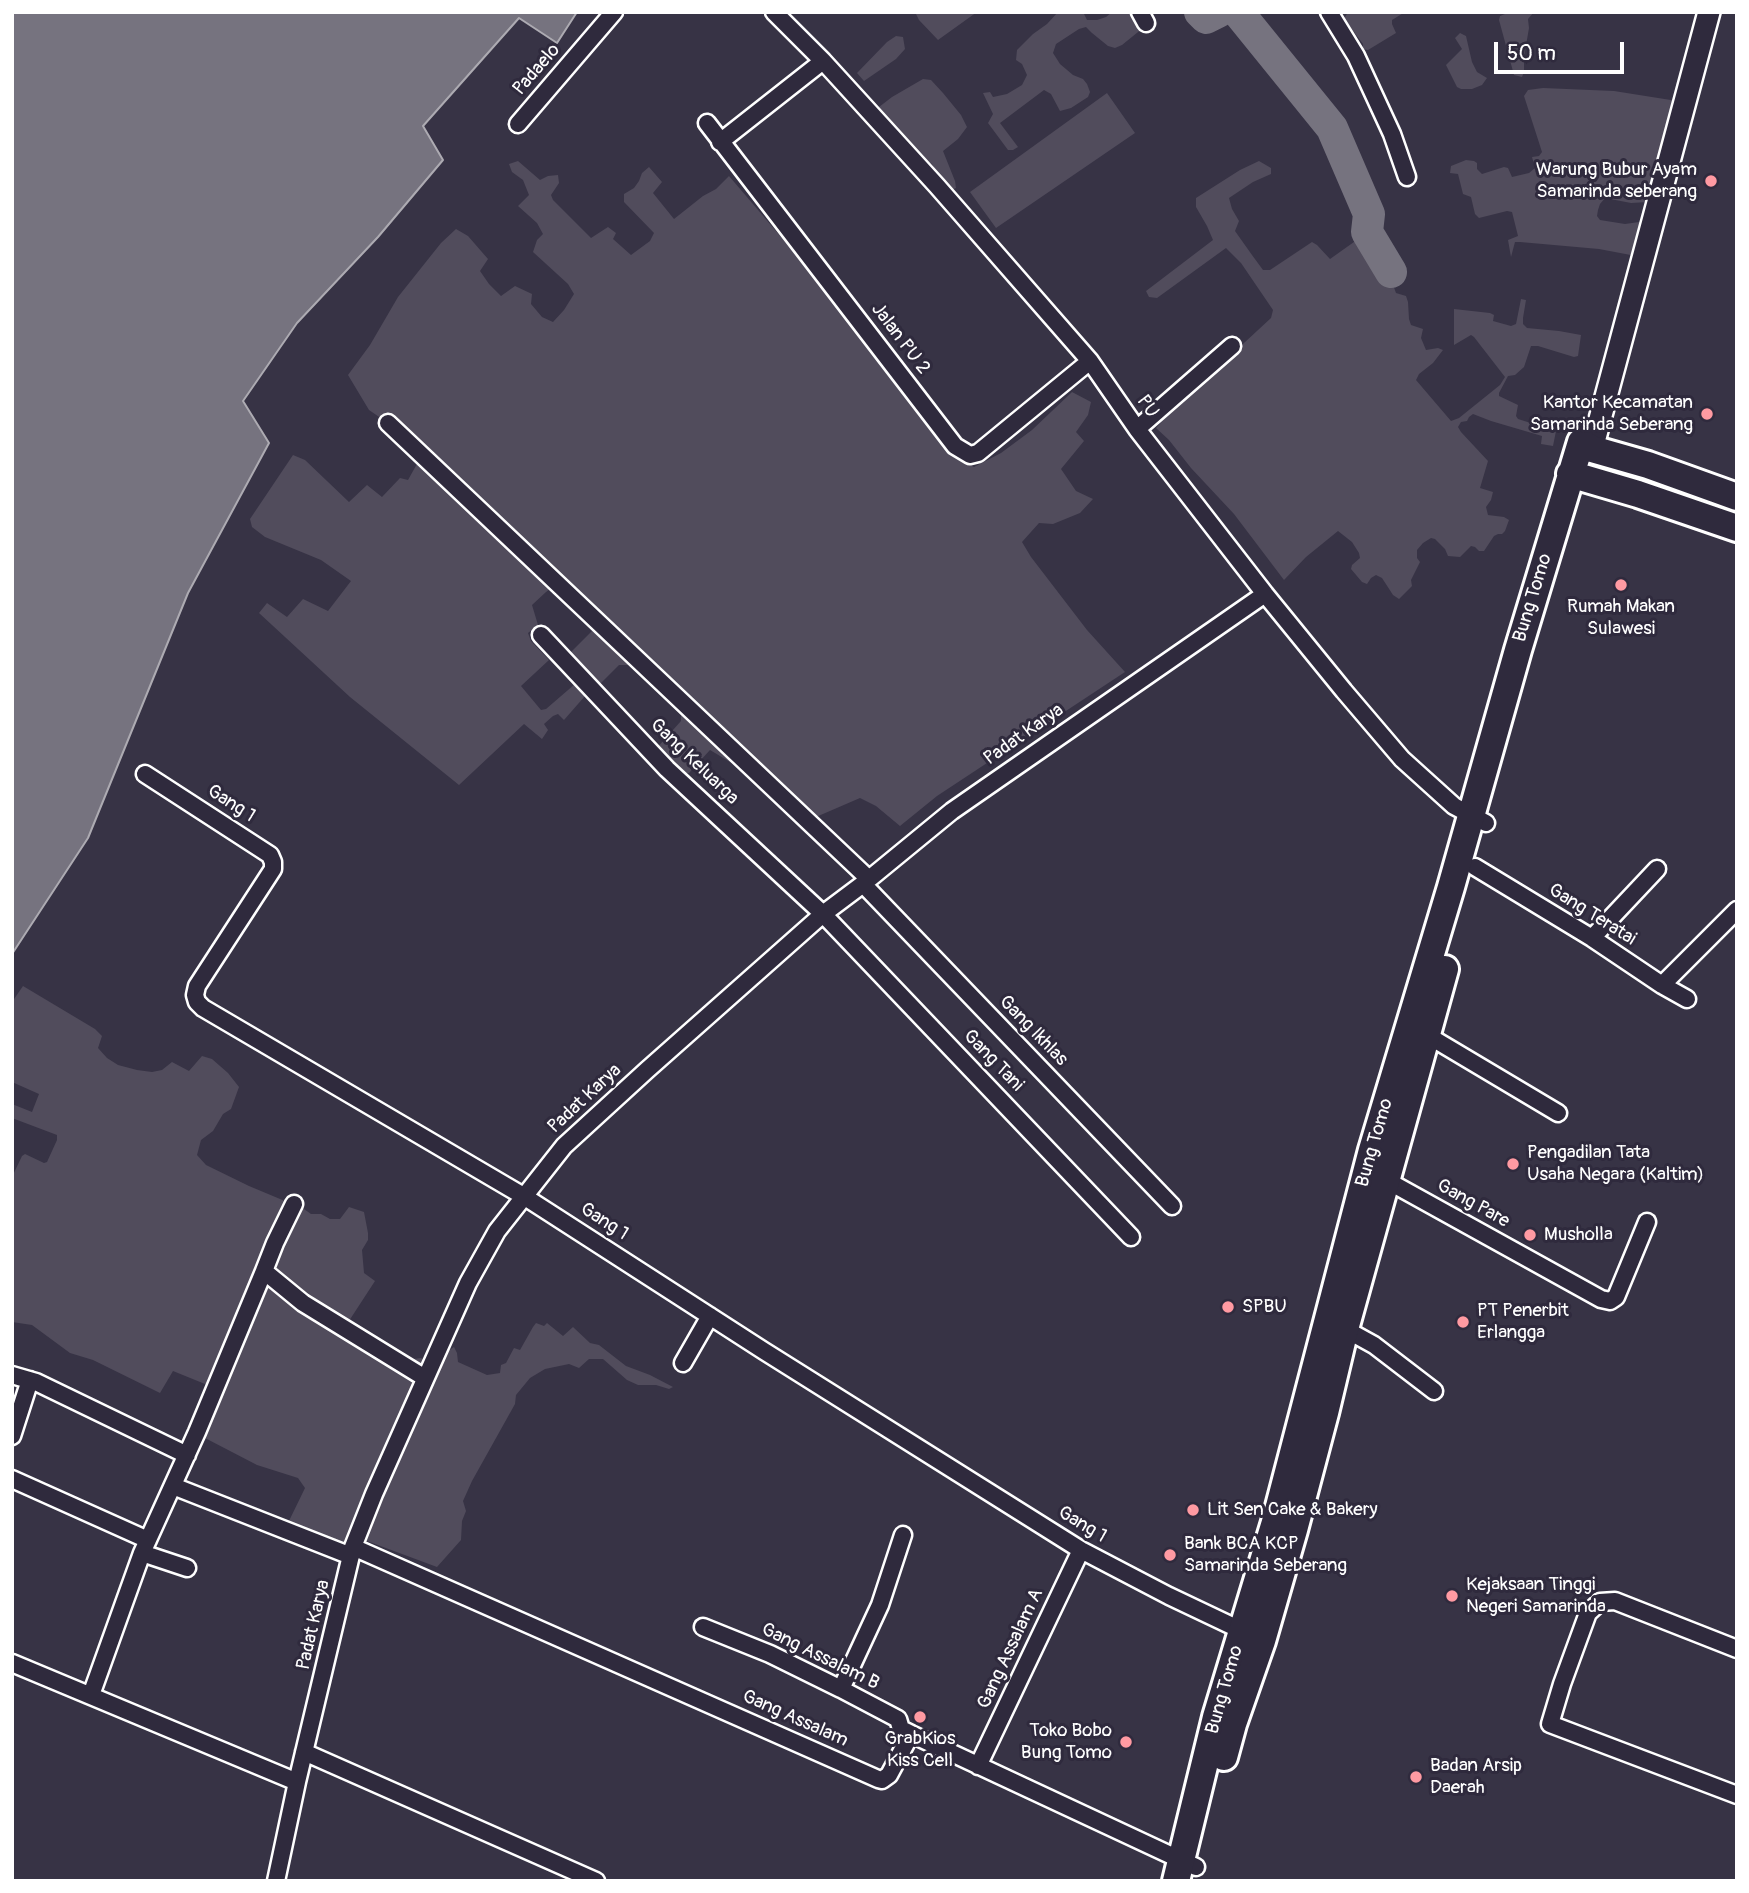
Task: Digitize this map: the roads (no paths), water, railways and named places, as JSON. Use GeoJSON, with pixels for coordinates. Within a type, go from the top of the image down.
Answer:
{"type":"FeatureCollection","features":[{"type":"Feature","properties":{"kind":"main road"},"geometry":{"type":"LineString","coordinates":[[1586,446],[1737,497]]}},
{"type":"Feature","properties":{"kind":"main road","name":"Bung Tomo"},"geometry":{"type":"LineString","coordinates":[[1252,1636],[1325,1413],[1345,1329],[1372,1150],[1479,819],[1586,446]]}},
{"type":"Feature","properties":{"kind":"main road"},"geometry":{"type":"LineString","coordinates":[[1638,494],[1648,465]]}},
{"type":"Feature","properties":{"kind":"main road"},"geometry":{"type":"LineString","coordinates":[[1576,476],[1737,528]]}},
{"type":"Feature","properties":{"kind":"main road","name":"Bung Tomo"},"geometry":{"type":"LineString","coordinates":[[1186,1872],[1233,1724],[1275,1522],[1359,1240],[1386,1180],[1475,867],[1479,819]]}},
{"type":"Feature","properties":{"kind":"street","name":"Padaelo"},"geometry":{"type":"LineString","coordinates":[[518,124],[614,12]]}},
{"type":"Feature","properties":{"kind":"street","name":"PU"},"geometry":{"type":"LineString","coordinates":[[774,12],[823,61],[937,186],[1090,361],[1137,429],[1265,594],[1402,759],[1454,806],[1479,819]]}},
{"type":"Feature","properties":{"kind":"street"},"geometry":{"type":"LineString","coordinates":[[1329,12],[1356,56],[1392,134],[1407,177]]}},
{"type":"Feature","properties":{"kind":"street","name":"Bung Tomo"},"geometry":{"type":"LineString","coordinates":[[1586,446],[1600,414],[1709,12]]}},
{"type":"Feature","properties":{"kind":"street"},"geometry":{"type":"LineString","coordinates":[[720,142],[823,61]]}},
{"type":"Feature","properties":{"kind":"street","name":"Jalan PU 2"},"geometry":{"type":"LineString","coordinates":[[707,123],[955,446],[970,455],[978,453],[1090,361]]}},
{"type":"Feature","properties":{"kind":"street"},"geometry":{"type":"LineString","coordinates":[[1137,429],[1232,346]]}},
{"type":"Feature","properties":{"kind":"street","name":"Gang Ikhlas"},"geometry":{"type":"LineString","coordinates":[[388,423],[866,882],[1172,1206]]}},
{"type":"Feature","properties":{"kind":"street","name":"Padat Karya"},"geometry":{"type":"LineString","coordinates":[[276,1881],[352,1552],[374,1493],[425,1378],[468,1283],[497,1231],[564,1146],[646,1070],[824,914],[952,811],[1265,594]]}},
{"type":"Feature","properties":{"kind":"street","name":"Gang Keluarga"},"geometry":{"type":"LineString","coordinates":[[541,635],[667,769],[824,914]]}},
{"type":"Feature","properties":{"kind":"street","name":"Gang 1"},"geometry":{"type":"LineString","coordinates":[[145,774],[270,855],[273,862],[273,869],[197,986],[195,995],[203,1008],[525,1197],[1081,1550],[1169,1597],[1252,1636]]}},
{"type":"Feature","properties":{"kind":"street","name":"Gang Teratai"},"geometry":{"type":"LineString","coordinates":[[1475,867],[1687,999]]}},
{"type":"Feature","properties":{"kind":"street"},"geometry":{"type":"LineString","coordinates":[[1592,938],[1657,869]]}},
{"type":"Feature","properties":{"kind":"street"},"geometry":{"type":"LineString","coordinates":[[1662,985],[1737,910]]}},
{"type":"Feature","properties":{"kind":"street","name":"Gang Tani"},"geometry":{"type":"LineString","coordinates":[[824,914],[1131,1237]]}},
{"type":"Feature","properties":{"kind":"street"},"geometry":{"type":"LineString","coordinates":[[1427,1035],[1558,1113]]}},
{"type":"Feature","properties":{"kind":"street","name":"Gang Pare"},"geometry":{"type":"LineString","coordinates":[[1386,1180],[1601,1299],[1610,1301],[1616,1297],[1647,1222]]}},
{"type":"Feature","properties":{"kind":"street"},"geometry":{"type":"LineString","coordinates":[[91,1695],[145,1546],[187,1455],[275,1242],[294,1204]]}},
{"type":"Feature","properties":{"kind":"street"},"geometry":{"type":"LineString","coordinates":[[264,1271],[303,1303],[425,1378]]}},
{"type":"Feature","properties":{"kind":"street"},"geometry":{"type":"LineString","coordinates":[[683,1363],[710,1316]]}},
{"type":"Feature","properties":{"kind":"street"},"geometry":{"type":"LineString","coordinates":[[1345,1329],[1374,1345],[1434,1391]]}},
{"type":"Feature","properties":{"kind":"street"},"geometry":{"type":"LineString","coordinates":[[12,1375],[30,1380],[187,1455]]}},
{"type":"Feature","properties":{"kind":"street"},"geometry":{"type":"LineString","coordinates":[[12,1436],[30,1380]]}},
{"type":"Feature","properties":{"kind":"street"},"geometry":{"type":"LineString","coordinates":[[12,1479],[187,1568]]}},
{"type":"Feature","properties":{"kind":"street"},"geometry":{"type":"LineString","coordinates":[[173,1486],[352,1552]]}},
{"type":"Feature","properties":{"kind":"street"},"geometry":{"type":"LineString","coordinates":[[841,1689],[880,1605],[903,1535]]}},
{"type":"Feature","properties":{"kind":"street","name":"Gang Assalam A"},"geometry":{"type":"LineString","coordinates":[[978,1766],[1081,1550]]}},
{"type":"Feature","properties":{"kind":"street","name":"Gang Assalam"},"geometry":{"type":"LineString","coordinates":[[352,1552],[881,1780],[889,1775],[911,1734]]}},
{"type":"Feature","properties":{"kind":"street"},"geometry":{"type":"LineString","coordinates":[[1737,1648],[1615,1601],[1600,1602],[1588,1613],[1550,1724],[1737,1795]]}},
{"type":"Feature","properties":{"kind":"street","name":"Gang Assalam B"},"geometry":{"type":"LineString","coordinates":[[703,1627],[769,1654],[841,1689],[898,1719],[901,1729],[911,1734]]}},
{"type":"Feature","properties":{"kind":"street"},"geometry":{"type":"LineString","coordinates":[[12,1663],[297,1782]]}},
{"type":"Feature","properties":{"kind":"street"},"geometry":{"type":"LineString","coordinates":[[911,1734],[1186,1872]]}},
{"type":"Feature","properties":{"kind":"street"},"geometry":{"type":"LineString","coordinates":[[304,1752],[596,1881]]}},
{"type":"Feature","properties":{"kind":"waterway"},"geometry":{"type":"LineString","coordinates":[[1200,12],[1206,18],[1218,12]]}},
{"type":"Feature","properties":{"kind":"waterway"},"geometry":{"type":"LineString","coordinates":[[1238,12],[1332,128],[1369,214],[1367,232],[1391,272]]}},
{"type":"Feature","properties":{"kind":"place","name":"Warung Bubur Ayam Samarinda seberang"},"geometry":{"type":"Point","coordinates":[1711,181]}},
{"type":"Feature","properties":{"kind":"place","name":"Kantor Kecamatan Samarinda Seberang"},"geometry":{"type":"Point","coordinates":[1707,414]}},
{"type":"Feature","properties":{"kind":"place","name":"Rumah Makan Sulawesi"},"geometry":{"type":"Point","coordinates":[1621,585]}},
{"type":"Feature","properties":{"kind":"place","name":"Pengadilan Tata Usaha Negara (Kaltim)"},"geometry":{"type":"Point","coordinates":[1513,1164]}},
{"type":"Feature","properties":{"kind":"place","name":"Musholla"},"geometry":{"type":"Point","coordinates":[1530,1235]}},
{"type":"Feature","properties":{"kind":"place","name":"SPBU"},"geometry":{"type":"Point","coordinates":[1228,1307]}},
{"type":"Feature","properties":{"kind":"place","name":"PT Penerbit Erlangga"},"geometry":{"type":"Point","coordinates":[1463,1322]}},
{"type":"Feature","properties":{"kind":"place","name":"Lit Sen Cake & Bakery"},"geometry":{"type":"Point","coordinates":[1193,1510]}},
{"type":"Feature","properties":{"kind":"place","name":"Bank BCA KCP Samarinda Seberang"},"geometry":{"type":"Point","coordinates":[1170,1555]}},
{"type":"Feature","properties":{"kind":"place","name":"Kejaksaan Tinggi Negeri Samarinda"},"geometry":{"type":"Point","coordinates":[1452,1596]}},
{"type":"Feature","properties":{"kind":"place","name":"GrabKios Kiss Cell"},"geometry":{"type":"Point","coordinates":[920,1717]}},
{"type":"Feature","properties":{"kind":"place","name":"Toko Bobo Bung Tomo"},"geometry":{"type":"Point","coordinates":[1126,1742]}},
{"type":"Feature","properties":{"kind":"place","name":"Badan Arsip Daerah"},"geometry":{"type":"Point","coordinates":[1416,1777]}}]}
